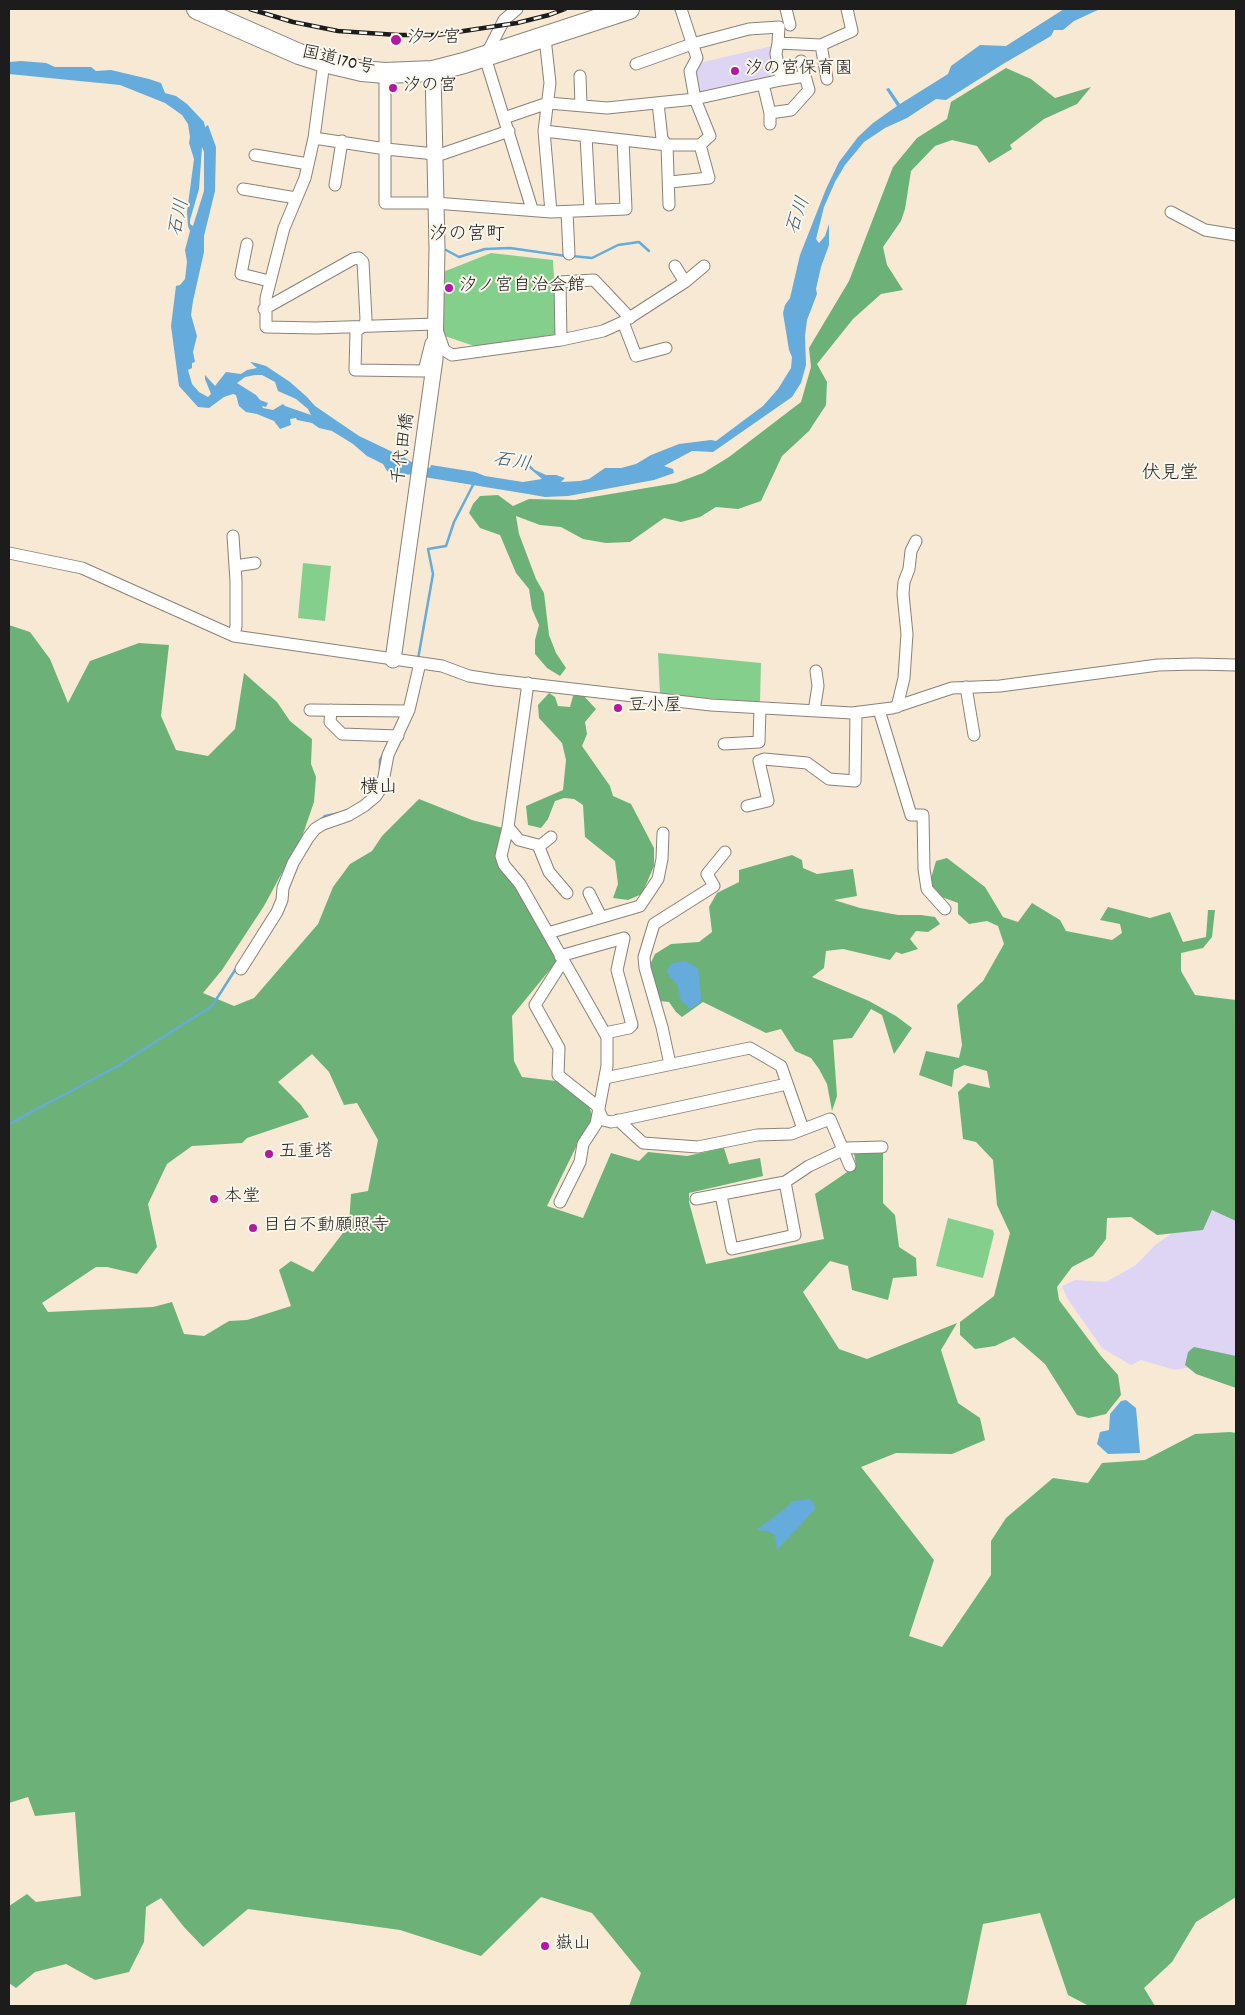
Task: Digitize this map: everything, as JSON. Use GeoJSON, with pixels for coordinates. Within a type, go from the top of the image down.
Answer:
{"type":"FeatureCollection","features":[{"type":"Feature","properties":{"kind":"highway","name":"国道170号"},"geometry":{"type":"LineString","coordinates":[[197,9],[299,54],[362,71],[385,73],[433,71],[485,57],[629,9]]}},
{"type":"Feature","properties":{"kind":"street"},"geometry":{"type":"LineString","coordinates":[[517,9],[504,20],[485,57],[532,209]]}},
{"type":"Feature","properties":{"kind":"street"},"geometry":{"type":"LineString","coordinates":[[544,131],[667,145],[700,145],[710,136],[695,99],[690,71],[697,58],[681,9]]}},
{"type":"Feature","properties":{"kind":"street"},"geometry":{"type":"LineString","coordinates":[[786,9],[790,25]]}},
{"type":"Feature","properties":{"kind":"street"},"geometry":{"type":"LineString","coordinates":[[778,43],[821,45],[852,31],[846,9]]}},
{"type":"Feature","properties":{"kind":"street"},"geometry":{"type":"LineString","coordinates":[[636,64],[692,44],[749,30],[779,26],[776,54],[781,80]]}},
{"type":"Feature","properties":{"kind":"street"},"geometry":{"type":"LineString","coordinates":[[545,38],[550,83],[544,131],[551,212]]}},
{"type":"Feature","properties":{"kind":"street"},"geometry":{"type":"LineString","coordinates":[[821,45],[827,79]]}},
{"type":"Feature","properties":{"kind":"street"},"geometry":{"type":"LineString","coordinates":[[763,84],[770,118],[791,110],[809,90],[801,61]]}},
{"type":"Feature","properties":{"kind":"street"},"geometry":{"type":"LineString","coordinates":[[324,62],[314,138],[305,178],[284,228],[269,281],[264,309],[266,327],[316,328],[365,325],[435,329]]}},
{"type":"Feature","properties":{"kind":"street","name":"千代田橋"},"geometry":{"type":"LineString","coordinates":[[393,660],[432,388],[437,248],[433,71]]}},
{"type":"Feature","properties":{"kind":"street"},"geometry":{"type":"LineString","coordinates":[[385,73],[385,202],[435,203],[532,209],[551,212],[626,209],[623,140]]}},
{"type":"Feature","properties":{"kind":"street"},"geometry":{"type":"LineString","coordinates":[[580,76],[581,105]]}},
{"type":"Feature","properties":{"kind":"street"},"geometry":{"type":"LineString","coordinates":[[504,118],[548,103],[607,108],[658,103],[695,99],[805,76]]}},
{"type":"Feature","properties":{"kind":"street"},"geometry":{"type":"LineString","coordinates":[[658,103],[662,139],[667,145],[670,182],[669,205]]}},
{"type":"Feature","properties":{"kind":"street"},"geometry":{"type":"LineString","coordinates":[[314,138],[386,149],[442,154],[508,131]]}},
{"type":"Feature","properties":{"kind":"street"},"geometry":{"type":"LineString","coordinates":[[586,136],[590,210]]}},
{"type":"Feature","properties":{"kind":"street"},"geometry":{"type":"LineString","coordinates":[[335,185],[342,141]]}},
{"type":"Feature","properties":{"kind":"street"},"geometry":{"type":"LineString","coordinates":[[670,182],[709,178],[700,145]]}},
{"type":"Feature","properties":{"kind":"street"},"geometry":{"type":"LineString","coordinates":[[255,155],[275,153],[308,164]]}},
{"type":"Feature","properties":{"kind":"street"},"geometry":{"type":"LineString","coordinates":[[243,189],[262,187],[296,198]]}},
{"type":"Feature","properties":{"kind":"street"},"geometry":{"type":"LineString","coordinates":[[567,212],[568,254]]}},
{"type":"Feature","properties":{"kind":"street"},"geometry":{"type":"LineString","coordinates":[[1171,212],[1205,230],[1236,235]]}},
{"type":"Feature","properties":{"kind":"street"},"geometry":{"type":"LineString","coordinates":[[249,251],[241,274],[269,281]]}},
{"type":"Feature","properties":{"kind":"street"},"geometry":{"type":"LineString","coordinates":[[264,309],[353,259],[359,258],[363,262],[366,319],[365,325],[356,331],[355,370],[424,371],[435,329]]}},
{"type":"Feature","properties":{"kind":"street"},"geometry":{"type":"LineString","coordinates":[[675,266],[685,282]]}},
{"type":"Feature","properties":{"kind":"street"},"geometry":{"type":"LineString","coordinates":[[435,329],[444,350],[452,355],[561,340],[604,331],[626,320],[685,282],[704,266]]}},
{"type":"Feature","properties":{"kind":"street"},"geometry":{"type":"LineString","coordinates":[[561,340],[560,282],[594,280],[626,320],[636,356],[666,348]]}},
{"type":"Feature","properties":{"kind":"street"},"geometry":{"type":"LineString","coordinates":[[233,536],[236,608],[234,636]]}},
{"type":"Feature","properties":{"kind":"street"},"geometry":{"type":"LineString","coordinates":[[898,706],[904,678],[907,634],[903,594],[904,582],[910,568],[911,552],[916,541]]}},
{"type":"Feature","properties":{"kind":"street"},"geometry":{"type":"LineString","coordinates":[[9,553],[82,568],[234,636],[442,666],[469,676],[651,699],[760,708],[856,713],[898,706],[952,688],[1000,686],[1158,665],[1236,665]]}},
{"type":"Feature","properties":{"kind":"street"},"geometry":{"type":"LineString","coordinates":[[235,566],[255,563]]}},
{"type":"Feature","properties":{"kind":"street"},"geometry":{"type":"LineString","coordinates":[[241,969],[277,912],[282,900],[283,888],[293,863],[308,838],[315,829],[323,824],[349,815],[376,796],[382,786],[388,755],[408,711],[420,664]]}},
{"type":"Feature","properties":{"kind":"street"},"geometry":{"type":"LineString","coordinates":[[814,711],[818,686],[816,671]]}},
{"type":"Feature","properties":{"kind":"street"},"geometry":{"type":"LineString","coordinates":[[528,683],[508,827],[501,856],[504,865],[520,884],[607,1037],[607,1066],[596,1124],[583,1144],[580,1162],[560,1202]]}},
{"type":"Feature","properties":{"kind":"street"},"geometry":{"type":"LineString","coordinates":[[966,687],[974,735]]}},
{"type":"Feature","properties":{"kind":"street"},"geometry":{"type":"LineString","coordinates":[[724,744],[759,742],[760,708]]}},
{"type":"Feature","properties":{"kind":"street"},"geometry":{"type":"LineString","coordinates":[[310,710],[408,711]]}},
{"type":"Feature","properties":{"kind":"street"},"geometry":{"type":"LineString","coordinates":[[331,710],[330,722],[342,734],[398,736]]}},
{"type":"Feature","properties":{"kind":"street"},"geometry":{"type":"LineString","coordinates":[[879,710],[911,815],[923,815],[924,869],[927,889],[945,909]]}},
{"type":"Feature","properties":{"kind":"street"},"geometry":{"type":"LineString","coordinates":[[747,806],[768,801],[759,761],[764,759],[807,763],[828,779],[855,781],[856,713]]}},
{"type":"Feature","properties":{"kind":"street"},"geometry":{"type":"LineString","coordinates":[[508,827],[519,840],[538,845],[541,845],[550,837]]}},
{"type":"Feature","properties":{"kind":"street"},"geometry":{"type":"LineString","coordinates":[[548,933],[640,906],[658,879],[662,858],[663,833]]}},
{"type":"Feature","properties":{"kind":"street"},"geometry":{"type":"LineString","coordinates":[[538,845],[549,872],[567,892]]}},
{"type":"Feature","properties":{"kind":"street"},"geometry":{"type":"LineString","coordinates":[[670,1064],[645,968],[644,957],[654,924],[714,886],[707,874],[725,852]]}},
{"type":"Feature","properties":{"kind":"street"},"geometry":{"type":"LineString","coordinates":[[589,893],[601,917]]}},
{"type":"Feature","properties":{"kind":"street"},"geometry":{"type":"LineString","coordinates":[[605,1033],[629,1028],[632,1025],[617,970],[624,938],[562,958],[535,1004],[559,1048],[558,1074],[597,1106],[602,1120],[618,1120],[787,1084]]}},
{"type":"Feature","properties":{"kind":"street"},"geometry":{"type":"LineString","coordinates":[[605,1078],[750,1048],[781,1066],[803,1130]]}},
{"type":"Feature","properties":{"kind":"street"},"geometry":{"type":"LineString","coordinates":[[618,1120],[643,1143],[698,1147],[758,1135],[791,1134],[830,1119],[850,1166]]}},
{"type":"Feature","properties":{"kind":"street"},"geometry":{"type":"LineString","coordinates":[[696,1199],[785,1182],[808,1166],[847,1148],[882,1147]]}},
{"type":"Feature","properties":{"kind":"street"},"geometry":{"type":"LineString","coordinates":[[721,1195],[732,1249],[795,1235],[785,1182]]}},
{"type":"Feature","properties":{"kind":"shaded area","name":"汐の宮保育園"},"geometry":{"type":"Polygon","coordinates":[[[772,46],[776,70],[774,78],[704,94],[697,90],[694,72],[699,63],[772,46]]]}},
{"type":"Feature","properties":{"kind":"shaded area"},"geometry":{"type":"Polygon","coordinates":[[[1210,1207],[1236,1221],[1236,1358],[1175,1370],[1141,1360],[1131,1365],[1102,1348],[1067,1298],[1062,1286],[1075,1280],[1106,1282],[1136,1265],[1155,1245],[1210,1207]]]}},
{"type":"Feature","properties":{"kind":"green space"},"geometry":{"type":"Polygon","coordinates":[[[1006,68],[1031,79],[1055,98],[1091,87],[1077,104],[1044,119],[1010,145],[1012,149],[989,163],[977,146],[952,140],[935,146],[911,171],[905,209],[901,221],[883,247],[887,265],[903,290],[881,294],[853,319],[817,364],[827,382],[826,405],[809,431],[782,456],[761,501],[738,509],[716,507],[700,517],[681,522],[664,518],[630,542],[606,543],[583,539],[561,527],[540,525],[516,516],[519,534],[536,579],[544,593],[549,635],[556,653],[566,668],[560,676],[547,668],[535,654],[535,640],[539,625],[532,609],[529,589],[516,573],[500,535],[480,528],[469,513],[473,504],[480,496],[498,495],[513,506],[529,499],[575,500],[676,483],[703,473],[729,457],[801,402],[811,367],[809,348],[849,281],[893,167],[917,138],[947,119],[951,102],[1006,68]]]}},
{"type":"Feature","properties":{"kind":"green space"},"geometry":{"type":"Polygon","coordinates":[[[491,253],[553,260],[557,334],[477,347],[442,335],[443,272],[491,253]]]}},
{"type":"Feature","properties":{"kind":"green space"},"geometry":{"type":"Polygon","coordinates":[[[303,563],[331,566],[325,621],[298,618],[303,563]]]}},
{"type":"Feature","properties":{"kind":"green space"},"geometry":{"type":"Polygon","coordinates":[[[9,625],[30,632],[50,659],[68,703],[90,661],[139,643],[169,645],[161,716],[176,750],[208,756],[235,729],[244,673],[277,702],[290,721],[312,739],[311,764],[316,777],[314,802],[303,834],[264,906],[222,970],[203,993],[234,1006],[254,998],[318,924],[333,887],[350,864],[372,851],[382,836],[419,799],[472,820],[503,828],[496,859],[516,888],[557,961],[512,1016],[514,1061],[522,1077],[556,1081],[588,1104],[593,1117],[547,1206],[583,1218],[611,1153],[639,1161],[648,1152],[687,1156],[724,1148],[729,1164],[760,1158],[763,1176],[689,1193],[689,1202],[706,1264],[824,1239],[815,1194],[856,1166],[854,1153],[883,1153],[883,1203],[895,1215],[899,1247],[916,1258],[917,1276],[893,1278],[888,1300],[852,1290],[848,1266],[830,1261],[803,1292],[839,1349],[867,1359],[957,1323],[941,1350],[958,1403],[980,1418],[985,1440],[952,1454],[896,1453],[861,1467],[934,1560],[909,1636],[942,1647],[991,1575],[991,1541],[1006,1518],[1053,1478],[1088,1483],[1102,1463],[1145,1460],[1195,1434],[1236,1433],[1236,1897],[1196,1922],[1172,1962],[1144,1988],[1155,2006],[1089,2006],[1068,1995],[1040,1913],[983,1924],[966,2006],[629,2006],[641,1973],[592,1913],[541,1897],[481,1956],[400,1930],[248,1909],[203,1947],[161,1898],[146,1907],[144,1942],[129,1972],[95,1980],[66,1964],[35,1972],[16,1988],[9,1983],[9,1906],[27,1894],[36,1902],[81,1896],[75,1812],[35,1816],[28,1797],[9,1803],[9,625]],[[312,1054],[278,1082],[301,1105],[309,1117],[247,1138],[242,1143],[192,1146],[167,1164],[148,1204],[157,1247],[137,1274],[107,1267],[96,1267],[42,1303],[48,1312],[153,1307],[172,1302],[184,1334],[204,1336],[229,1321],[247,1320],[291,1306],[279,1270],[291,1261],[313,1272],[349,1225],[351,1194],[368,1191],[378,1140],[357,1103],[344,1105],[329,1072],[312,1054]]]}},
{"type":"Feature","properties":{"kind":"green space"},"geometry":{"type":"Polygon","coordinates":[[[658,653],[761,663],[760,702],[660,695],[658,653]]]}},
{"type":"Feature","properties":{"kind":"green space"},"geometry":{"type":"Polygon","coordinates":[[[549,693],[555,697],[558,706],[570,707],[573,696],[582,694],[596,709],[585,722],[587,734],[582,746],[610,786],[613,796],[631,804],[654,848],[654,866],[642,894],[628,900],[613,898],[618,884],[615,861],[585,837],[583,805],[574,799],[564,798],[555,801],[548,819],[541,828],[528,825],[526,806],[563,790],[566,760],[562,743],[539,718],[538,705],[549,693]]]}},
{"type":"Feature","properties":{"kind":"green space"},"geometry":{"type":"Polygon","coordinates":[[[792,855],[802,860],[803,868],[817,874],[853,869],[857,896],[834,900],[860,908],[898,915],[935,917],[940,924],[928,932],[916,931],[910,939],[918,949],[902,954],[896,952],[890,960],[843,949],[826,951],[824,968],[812,977],[869,1001],[896,1016],[912,1028],[894,1054],[882,1015],[871,1009],[852,1038],[833,1040],[837,1096],[832,1111],[827,1084],[819,1069],[811,1058],[795,1051],[781,1029],[766,1033],[703,1002],[682,1017],[669,1002],[659,1001],[649,967],[655,954],[671,944],[699,942],[712,932],[709,907],[717,893],[739,882],[739,870],[792,855]]]}},
{"type":"Feature","properties":{"kind":"green space"},"geometry":{"type":"Polygon","coordinates":[[[947,858],[985,887],[1003,917],[1018,922],[1032,903],[1060,920],[1066,931],[1112,940],[1122,933],[1120,924],[1100,920],[1108,907],[1150,918],[1170,912],[1183,942],[1206,937],[1208,910],[1215,910],[1212,937],[1203,948],[1181,953],[1181,971],[1195,995],[1236,1000],[1236,1221],[1212,1210],[1203,1230],[1157,1235],[1131,1217],[1107,1218],[1106,1239],[1093,1256],[1072,1267],[1057,1287],[1059,1300],[1101,1356],[1118,1375],[1121,1395],[1106,1414],[1089,1418],[1077,1415],[1045,1364],[1014,1337],[995,1346],[975,1349],[960,1335],[960,1322],[994,1296],[1010,1233],[997,1205],[993,1160],[976,1142],[963,1139],[958,1092],[968,1083],[990,1088],[987,1071],[964,1065],[954,1070],[952,1087],[919,1075],[926,1051],[959,1058],[962,1045],[957,1005],[983,981],[1004,944],[998,926],[987,921],[969,924],[958,914],[958,903],[939,896],[929,885],[936,861],[947,858]]]}},
{"type":"Feature","properties":{"kind":"green space"},"geometry":{"type":"Polygon","coordinates":[[[948,1218],[993,1230],[994,1234],[983,1278],[936,1266],[948,1218]]]}},
{"type":"Feature","properties":{"kind":"green space"},"geometry":{"type":"Polygon","coordinates":[[[1194,1347],[1236,1356],[1236,1388],[1196,1374],[1185,1365],[1188,1352],[1194,1347]]]}},
{"type":"Feature","properties":{"kind":"water"},"geometry":{"type":"Polygon","coordinates":[[[1064,9],[1100,9],[1074,21],[1063,30],[1054,30],[1051,36],[946,100],[936,99],[907,118],[885,128],[864,142],[845,165],[824,207],[816,239],[819,243],[825,236],[829,224],[829,245],[821,267],[816,289],[817,294],[807,320],[805,336],[806,365],[801,383],[792,397],[713,452],[692,451],[664,466],[673,469],[674,473],[654,480],[568,496],[545,497],[387,471],[383,464],[367,456],[353,444],[332,431],[319,428],[312,423],[297,420],[296,418],[290,419],[291,425],[280,429],[274,421],[246,412],[239,406],[236,395],[233,394],[224,397],[209,408],[198,407],[179,386],[171,326],[176,286],[180,285],[185,279],[187,262],[185,250],[190,231],[187,212],[194,159],[189,143],[188,124],[182,115],[165,103],[120,85],[9,74],[9,62],[21,61],[46,63],[55,67],[91,67],[96,71],[111,70],[149,79],[161,83],[165,93],[176,96],[187,104],[204,122],[205,127],[208,125],[216,147],[215,191],[204,236],[204,252],[191,315],[197,336],[193,352],[195,362],[192,363],[192,368],[188,370],[192,384],[199,392],[208,397],[211,394],[205,375],[215,386],[226,372],[241,374],[247,370],[257,368],[250,362],[256,363],[266,366],[290,382],[315,406],[359,436],[399,455],[404,454],[405,458],[413,463],[430,468],[431,465],[523,482],[542,479],[527,466],[512,463],[529,464],[535,470],[546,475],[556,475],[565,478],[561,482],[589,479],[605,468],[621,468],[636,464],[651,455],[679,444],[716,441],[763,406],[778,389],[791,368],[792,357],[789,350],[783,313],[785,305],[790,298],[800,255],[826,189],[839,162],[858,137],[873,123],[897,106],[886,89],[889,88],[900,104],[948,74],[951,66],[980,45],[1006,46],[1064,9]],[[202,147],[199,189],[190,220],[190,224],[193,226],[204,191],[204,152],[202,147]],[[262,375],[245,377],[237,383],[256,395],[260,400],[268,403],[266,407],[262,406],[263,408],[273,410],[283,404],[311,415],[308,409],[296,399],[278,391],[275,382],[262,375]]]}},
{"type":"Feature","properties":{"kind":"water"},"geometry":{"type":"Polygon","coordinates":[[[685,961],[698,968],[701,998],[699,1003],[690,1009],[681,1001],[677,984],[669,976],[667,970],[672,963],[685,961]]]}},
{"type":"Feature","properties":{"kind":"water"},"geometry":{"type":"Polygon","coordinates":[[[1126,1400],[1136,1408],[1140,1453],[1108,1454],[1097,1444],[1100,1432],[1109,1430],[1110,1414],[1121,1401],[1126,1400]]]}},
{"type":"Feature","properties":{"kind":"water"},"geometry":{"type":"Polygon","coordinates":[[[810,1499],[816,1508],[777,1550],[775,1535],[767,1531],[756,1530],[793,1501],[810,1499]]]}},
{"type":"Feature","properties":{"kind":"waterway"},"geometry":{"type":"LineString","coordinates":[[572,256],[592,258],[618,245],[639,242],[649,251]]}},
{"type":"Feature","properties":{"kind":"waterway"},"geometry":{"type":"LineString","coordinates":[[446,250],[459,257],[485,249],[510,248],[566,256]]}},
{"type":"Feature","properties":{"kind":"waterway"},"geometry":{"type":"LineString","coordinates":[[418,659],[433,574],[428,549],[446,546],[454,522],[474,483]]}},
{"type":"Feature","properties":{"kind":"waterway"},"geometry":{"type":"LineString","coordinates":[[380,769],[380,760],[383,755]]}},
{"type":"Feature","properties":{"kind":"waterway"},"geometry":{"type":"LineString","coordinates":[[322,819],[325,816],[340,813]]}},
{"type":"Feature","properties":{"kind":"waterway"},"geometry":{"type":"LineString","coordinates":[[9,1124],[116,1067],[212,1006],[237,967]]}},
{"type":"Feature","properties":{"kind":"railway"},"geometry":{"type":"LineString","coordinates":[[250,9],[293,22],[338,31],[398,35],[437,35],[517,23],[565,9]]}},
{"type":"Feature","properties":{"kind":"place","name":"汐ノ宮"},"geometry":{"type":"Point","coordinates":[396,40]}},
{"type":"Feature","properties":{"kind":"place","name":"汐の宮保育園"},"geometry":{"type":"Point","coordinates":[735,71]}},
{"type":"Feature","properties":{"kind":"place","name":"汐の宮"},"geometry":{"type":"Point","coordinates":[393,88]}},
{"type":"Feature","properties":{"kind":"place","name":"汐ノ宮自治会館"},"geometry":{"type":"Point","coordinates":[449,288]}},
{"type":"Feature","properties":{"kind":"place","name":"豆小屋"},"geometry":{"type":"Point","coordinates":[618,708]}},
{"type":"Feature","properties":{"kind":"place","name":"五重塔"},"geometry":{"type":"Point","coordinates":[269,1154]}},
{"type":"Feature","properties":{"kind":"place","name":"本堂"},"geometry":{"type":"Point","coordinates":[214,1199]}},
{"type":"Feature","properties":{"kind":"place","name":"目白不動願照寺"},"geometry":{"type":"Point","coordinates":[253,1228]}},
{"type":"Feature","properties":{"kind":"place","name":"嶽山"},"geometry":{"type":"Point","coordinates":[545,1946]}},
{"type":"Feature","properties":{"kind":"district","name":"汐の宮町"},"geometry":{"type":"Point","coordinates":[467,236]}},
{"type":"Feature","properties":{"kind":"district","name":"伏見堂"},"geometry":{"type":"Point","coordinates":[1170,475]}},
{"type":"Feature","properties":{"kind":"district","name":"横山"},"geometry":{"type":"Point","coordinates":[379,789]}},
{"type":"Feature","properties":{"kind":"water label","name":"石川"},"geometry":{"type":"Point","coordinates":[800,216]}},
{"type":"Feature","properties":{"kind":"water label","name":"石川"},"geometry":{"type":"Point","coordinates":[181,218]}},
{"type":"Feature","properties":{"kind":"water label","name":"石川"},"geometry":{"type":"Point","coordinates":[512,464]}}]}
